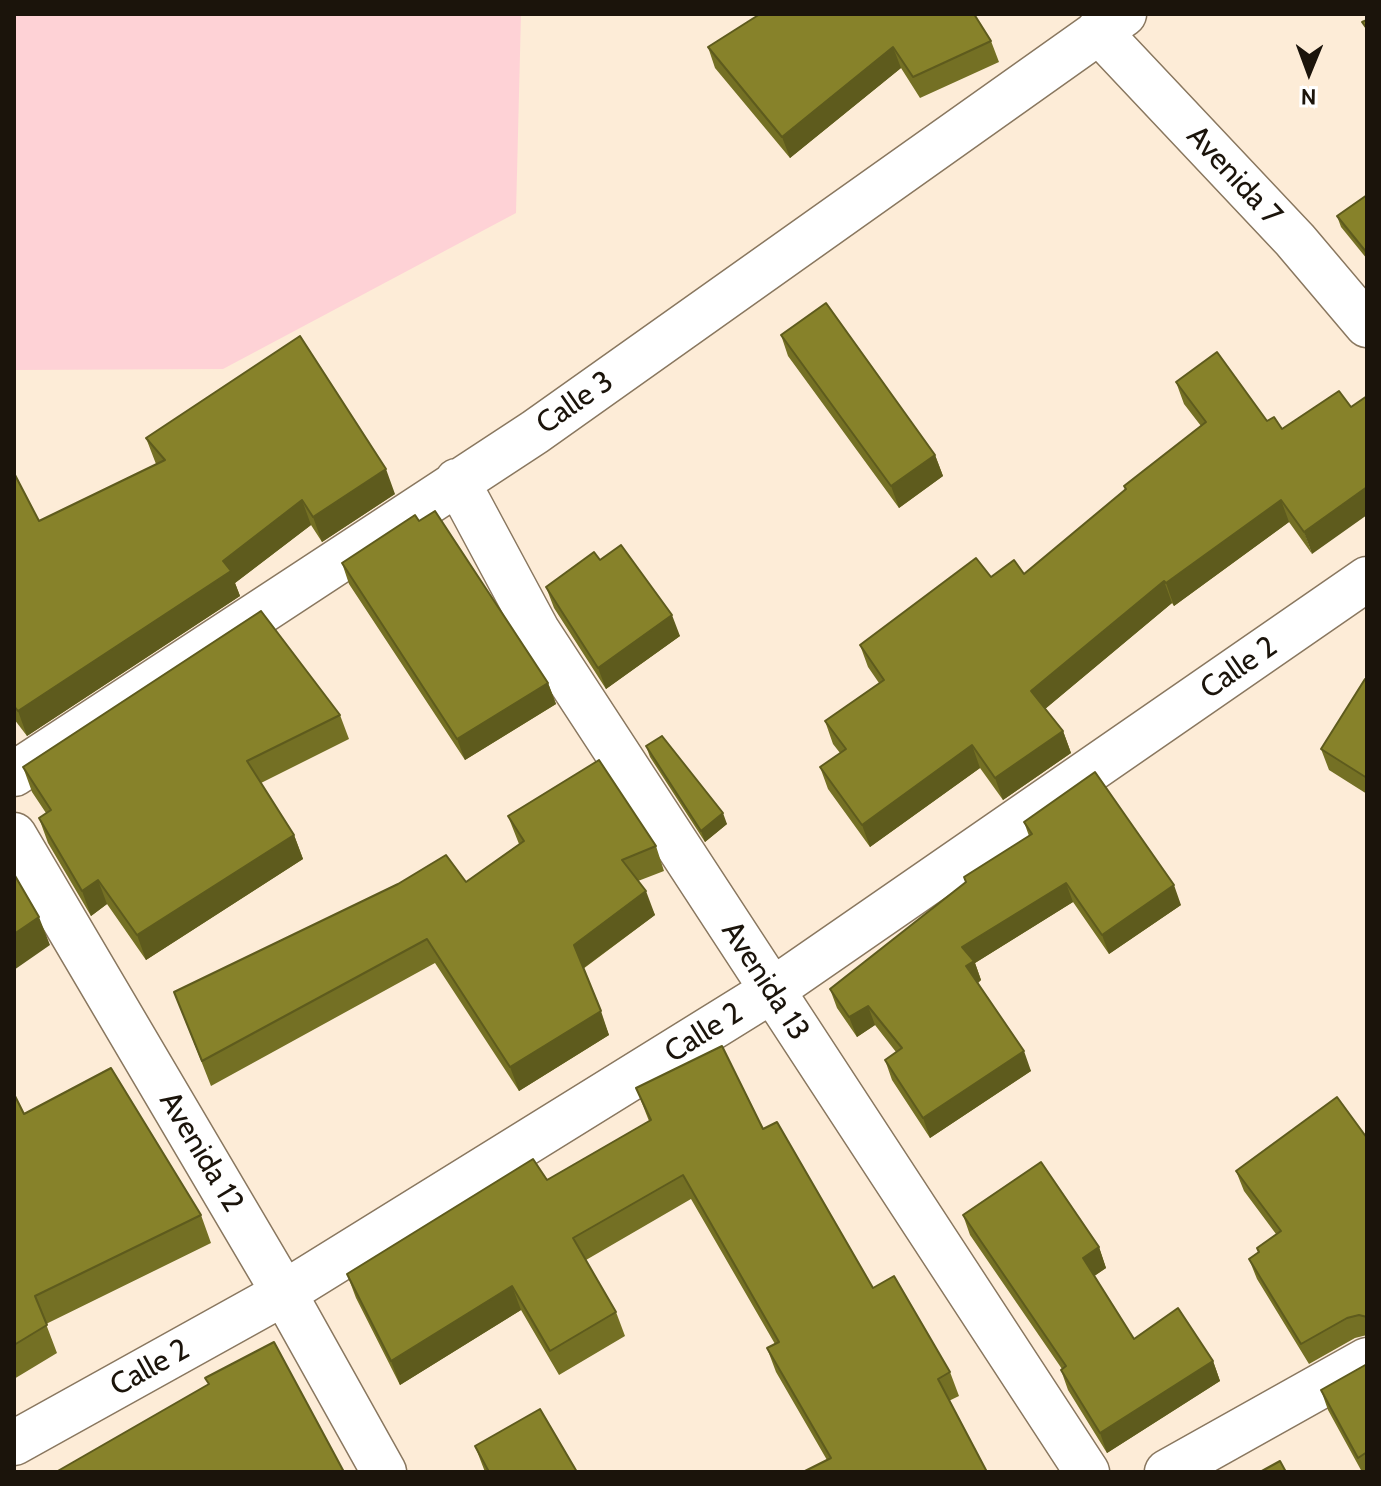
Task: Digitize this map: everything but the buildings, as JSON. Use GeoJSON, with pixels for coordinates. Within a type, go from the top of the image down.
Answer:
{"type":"FeatureCollection","features":[{"type":"Feature","properties":{"kind":"street","name":"Avenida 7"},"geometry":{"type":"LineString","coordinates":[[1111,23],[1367,325]]}},
{"type":"Feature","properties":{"kind":"street","name":"Calle 3"},"geometry":{"type":"LineString","coordinates":[[14,774],[535,432],[1111,23]]}},
{"type":"Feature","properties":{"kind":"street","name":"Avenida 13"},"geometry":{"type":"LineString","coordinates":[[457,481],[537,630],[1087,1472]]}},
{"type":"Feature","properties":{"kind":"street","name":"Calle 2"},"geometry":{"type":"LineString","coordinates":[[14,1443],[284,1293],[771,991],[1367,579]]}},
{"type":"Feature","properties":{"kind":"street","name":"Avenida 12"},"geometry":{"type":"LineString","coordinates":[[14,835],[284,1293],[384,1472]]}},
{"type":"Feature","properties":{"kind":"street"},"geometry":{"type":"LineString","coordinates":[[1167,1472],[1367,1360]]}},
{"type":"Feature","properties":{"kind":"shaded area"},"geometry":{"type":"Polygon","coordinates":[[[14,14],[521,14],[516,213],[223,369],[14,370],[14,14]]]}}]}
